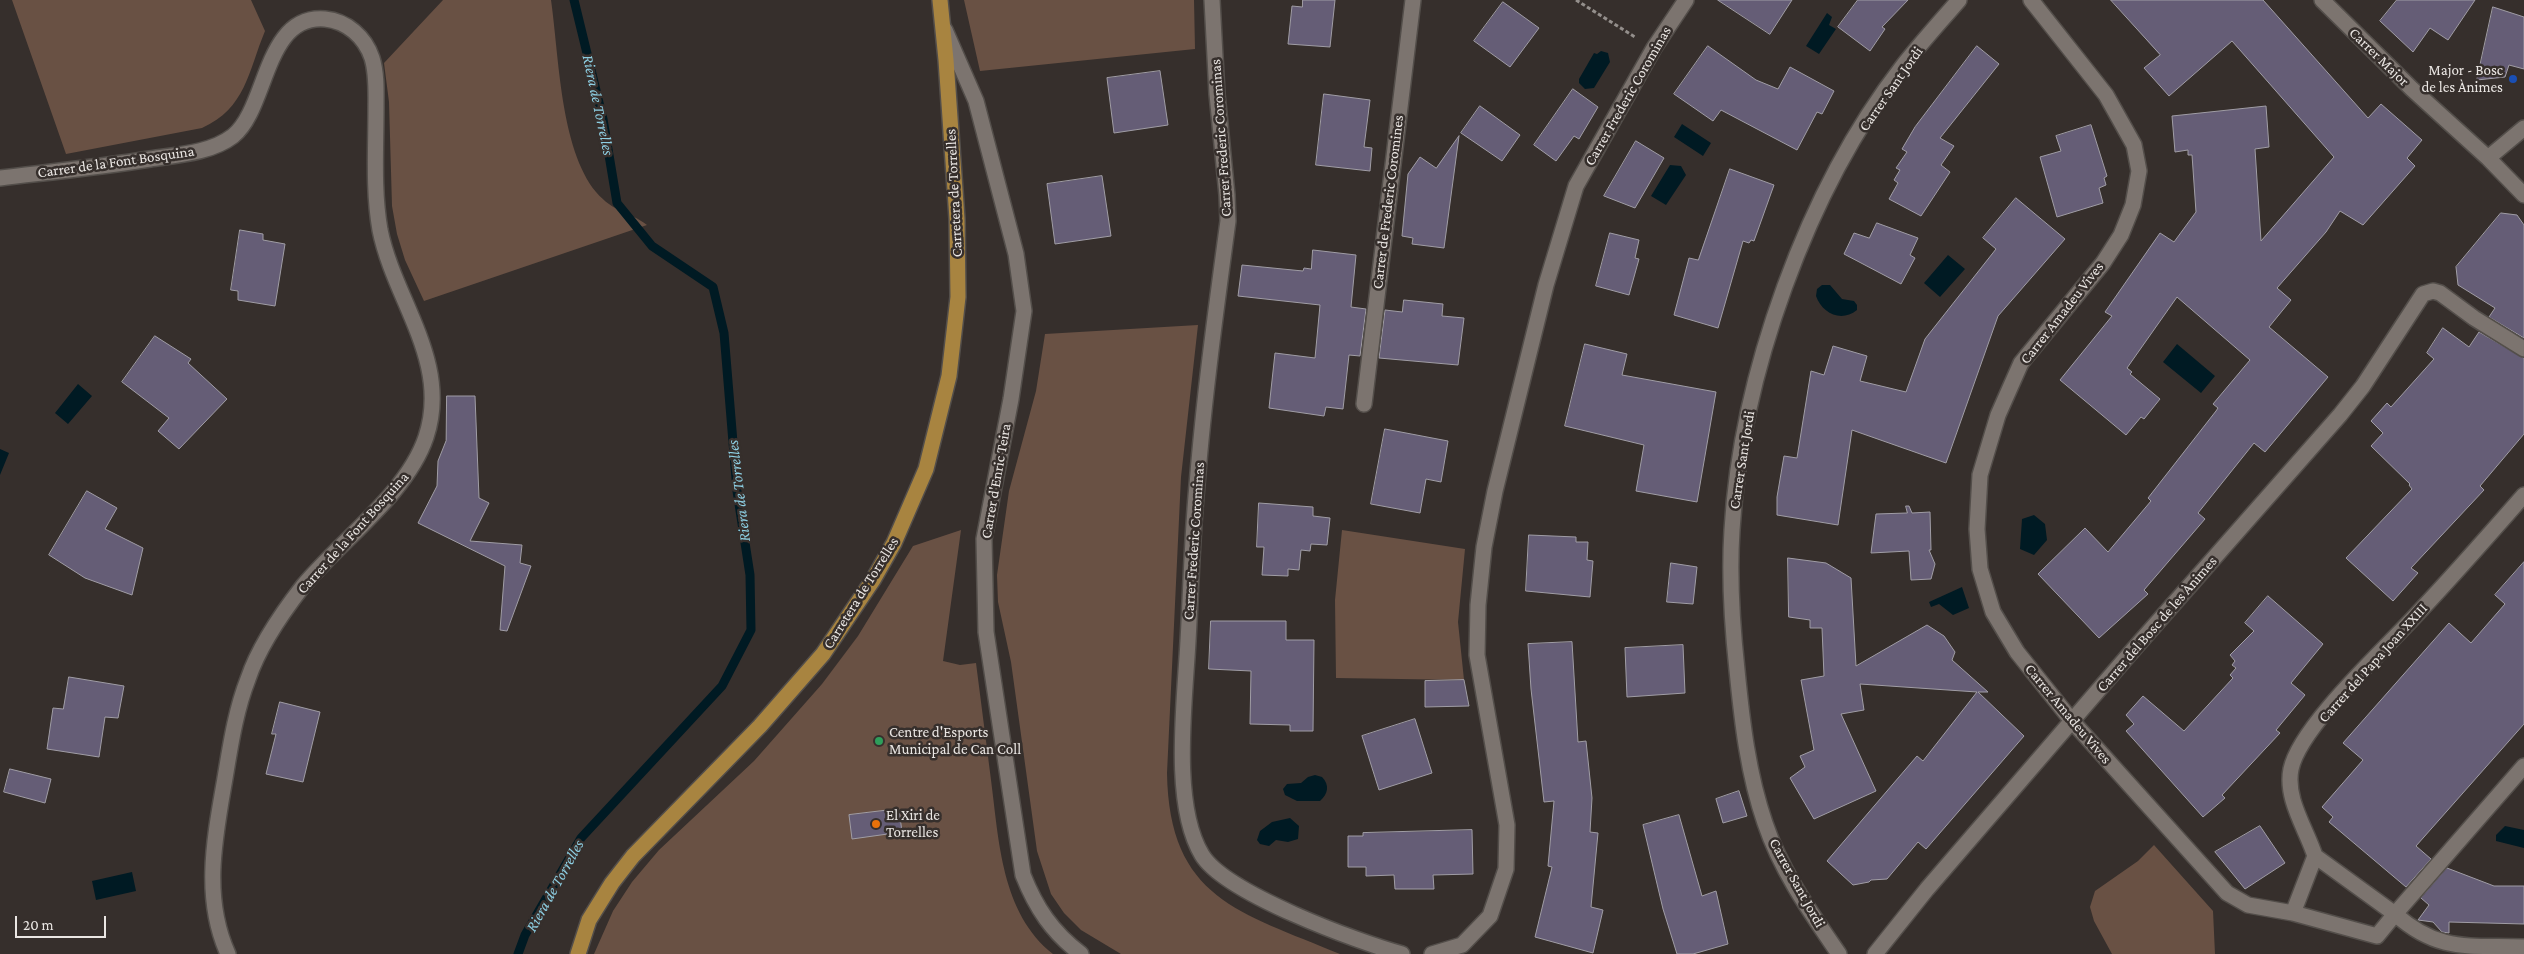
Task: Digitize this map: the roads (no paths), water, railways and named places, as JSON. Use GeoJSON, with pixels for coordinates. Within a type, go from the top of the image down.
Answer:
{"type":"FeatureCollection","features":[{"type":"Feature","properties":{"kind":"main road","name":"Carretera de Torrelles"},"geometry":{"type":"LineString","coordinates":[[578,954],[589,920],[612,883],[633,856],[760,726],[823,654],[873,580],[894,543],[926,469],[949,376],[958,297],[957,219],[944,28],[940,0]]}},
{"type":"Feature","properties":{"kind":"street","name":"Carrer Frederic Corominas"},"geometry":{"type":"LineString","coordinates":[[1212,0],[1228,221],[1196,498],[1184,740],[1184,791],[1189,828],[1202,857],[1230,881],[1261,898],[1368,945],[1402,954]]}},
{"type":"Feature","properties":{"kind":"street","name":"Carrer de Frederic Coromines"},"geometry":{"type":"LineString","coordinates":[[1364,404],[1413,0]]}},
{"type":"Feature","properties":{"kind":"street","name":"Carrer Frederic Corominas"},"geometry":{"type":"LineString","coordinates":[[1432,954],[1462,945],[1490,916],[1506,869],[1507,825],[1477,655],[1478,604],[1484,547],[1495,491],[1546,285],[1576,186],[1650,56],[1686,0]]}},
{"type":"Feature","properties":{"kind":"street","name":"Carrer Sant Jordi"},"geometry":{"type":"LineString","coordinates":[[1839,954],[1805,905],[1782,862],[1765,824],[1755,784],[1742,718],[1734,623],[1732,530],[1737,479],[1752,399],[1773,315],[1805,239],[1832,181],[1866,121],[1901,68],[1959,0]]}},
{"type":"Feature","properties":{"kind":"street","name":"Carrer Amadeu Vives"},"geometry":{"type":"LineString","coordinates":[[2031,0],[2106,95],[2134,145],[2138,171],[2133,205],[2121,235],[2103,263],[2021,363],[1998,415],[1980,474],[1977,529],[1980,569],[1993,612],[2017,652],[2072,722],[2227,894],[2248,905],[2293,913],[2378,936],[2395,914]]}},
{"type":"Feature","properties":{"kind":"street","name":"Carrer Major"},"geometry":{"type":"LineString","coordinates":[[2322,0],[2412,89],[2488,158],[2524,195]]}},
{"type":"Feature","properties":{"kind":"street","name":"Carrer de la Font Bosquina"},"geometry":{"type":"LineString","coordinates":[[0,178],[82,169],[182,154],[213,147],[232,137],[243,126],[275,53],[285,36],[299,23],[320,19],[339,22],[355,31],[366,44],[372,60],[376,84],[375,183],[381,233],[389,262],[427,355],[431,414],[426,438],[404,479],[305,584],[262,648],[248,678],[229,752],[214,848],[212,886],[215,913],[219,932],[228,954]]}},
{"type":"Feature","properties":{"kind":"street","name":"Carrer d'Enric Teira"},"geometry":{"type":"LineString","coordinates":[[944,28],[976,101],[1016,254],[1024,311],[1011,399],[984,538],[986,632],[1014,824],[1024,875],[1034,902],[1058,934],[1081,954]]}},
{"type":"Feature","properties":{"kind":"street"},"geometry":{"type":"LineString","coordinates":[[2488,158],[2524,128]]}},
{"type":"Feature","properties":{"kind":"street","name":"Carrer del Bosc de les Ànimes"},"geometry":{"type":"LineString","coordinates":[[1875,954],[1928,889],[2364,386],[2423,294],[2432,291],[2440,293],[2474,318],[2524,348]]}},
{"type":"Feature","properties":{"kind":"street","name":"Carrer del Papa Joan XXIII"},"geometry":{"type":"LineString","coordinates":[[2315,856],[2290,788],[2291,769],[2298,750],[2348,687],[2418,614],[2524,495]]}},
{"type":"Feature","properties":{"kind":"street"},"geometry":{"type":"LineString","coordinates":[[2395,914],[2524,766]]}},
{"type":"Feature","properties":{"kind":"street"},"geometry":{"type":"LineString","coordinates":[[2293,913],[2315,856],[2395,914],[2412,930],[2440,943],[2524,947]]}},
{"type":"Feature","properties":{"kind":"water"},"geometry":{"type":"Polygon","coordinates":[[[1827,13],[1832,17],[1829,25],[1836,29],[1819,54],[1806,46],[1827,13]]]}},
{"type":"Feature","properties":{"kind":"water"},"geometry":{"type":"Polygon","coordinates":[[[1601,51],[1608,53],[1610,62],[1594,88],[1585,89],[1579,83],[1579,79],[1594,53],[1597,54],[1601,51]]]}},
{"type":"Feature","properties":{"kind":"water"},"geometry":{"type":"Polygon","coordinates":[[[1682,124],[1711,143],[1703,156],[1674,137],[1682,124]]]}},
{"type":"Feature","properties":{"kind":"water"},"geometry":{"type":"Polygon","coordinates":[[[1670,165],[1681,166],[1686,175],[1666,205],[1651,196],[1670,165]]]}},
{"type":"Feature","properties":{"kind":"water"},"geometry":{"type":"Polygon","coordinates":[[[1948,255],[1965,269],[1940,297],[1924,283],[1948,255]]]}},
{"type":"Feature","properties":{"kind":"water"},"geometry":{"type":"Polygon","coordinates":[[[1822,285],[1830,285],[1842,299],[1854,301],[1857,305],[1857,310],[1845,316],[1839,316],[1827,311],[1816,296],[1817,289],[1822,285]]]}},
{"type":"Feature","properties":{"kind":"water"},"geometry":{"type":"Polygon","coordinates":[[[2177,344],[2215,376],[2201,393],[2163,362],[2177,344]]]}},
{"type":"Feature","properties":{"kind":"water"},"geometry":{"type":"Polygon","coordinates":[[[78,384],[92,396],[68,424],[55,413],[78,384]]]}},
{"type":"Feature","properties":{"kind":"water"},"geometry":{"type":"Polygon","coordinates":[[[0,449],[9,453],[0,475],[0,449]]]}},
{"type":"Feature","properties":{"kind":"water"},"geometry":{"type":"Polygon","coordinates":[[[2034,515],[2045,524],[2047,540],[2034,555],[2020,549],[2022,519],[2034,515]]]}},
{"type":"Feature","properties":{"kind":"water"},"geometry":{"type":"Polygon","coordinates":[[[1962,587],[1969,608],[1953,615],[1939,604],[1931,607],[1929,602],[1962,587]]]}},
{"type":"Feature","properties":{"kind":"water"},"geometry":{"type":"Polygon","coordinates":[[[1315,775],[1322,777],[1327,786],[1325,795],[1320,801],[1297,801],[1285,795],[1283,789],[1287,784],[1301,783],[1308,777],[1315,775]]]}},
{"type":"Feature","properties":{"kind":"water"},"geometry":{"type":"Polygon","coordinates":[[[1290,818],[1299,826],[1298,839],[1288,842],[1276,840],[1269,846],[1260,844],[1257,840],[1260,831],[1272,822],[1290,818]]]}},
{"type":"Feature","properties":{"kind":"water"},"geometry":{"type":"Polygon","coordinates":[[[2505,826],[2524,830],[2524,848],[2496,841],[2496,835],[2505,826]]]}},
{"type":"Feature","properties":{"kind":"water"},"geometry":{"type":"Polygon","coordinates":[[[132,872],[136,891],[96,900],[92,881],[132,872]]]}},
{"type":"Feature","properties":{"kind":"waterway","name":"Riera de Torrelles"},"geometry":{"type":"LineString","coordinates":[[518,954],[525,935],[581,838],[722,686],[751,630],[750,575],[737,491],[724,333],[713,287],[652,246],[617,203],[603,119],[574,0]]}},
{"type":"Feature","properties":{"kind":"place","name":"Major - Bosc de les Ànimes"},"geometry":{"type":"Point","coordinates":[2513,79]}},
{"type":"Feature","properties":{"kind":"place","name":"Centre d'Esports Municipal de Can Coll"},"geometry":{"type":"Point","coordinates":[879,741]}},
{"type":"Feature","properties":{"kind":"place","name":"El Xiri de Torrelles"},"geometry":{"type":"Point","coordinates":[876,824]}}]}
